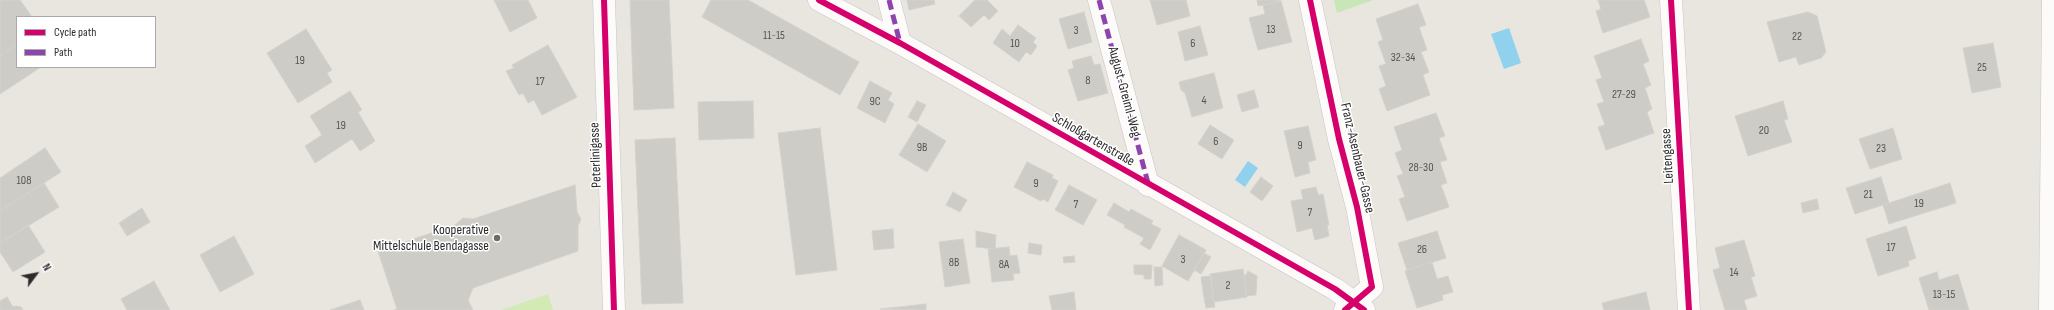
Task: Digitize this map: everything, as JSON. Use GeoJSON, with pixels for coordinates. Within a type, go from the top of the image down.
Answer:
{"type":"FeatureCollection","features":[{"type":"Feature","properties":{"kind":"street","name":"Peterlinigasse"},"geometry":{"type":"LineString","coordinates":[[604,0],[614,310]]}},
{"type":"Feature","properties":{"kind":"street","name":"Schloßgartenstraße"},"geometry":{"type":"LineString","coordinates":[[819,0],[1335,289],[1354,307]]}},
{"type":"Feature","properties":{"kind":"street"},"geometry":{"type":"LineString","coordinates":[[889,0],[900,44]]}},
{"type":"Feature","properties":{"kind":"street","name":"August-Greiml-Weg"},"geometry":{"type":"LineString","coordinates":[[1099,0],[1148,185]]}},
{"type":"Feature","properties":{"kind":"street","name":"Franz-Asenbauer-Gasse"},"geometry":{"type":"LineString","coordinates":[[1310,0],[1339,139],[1369,264],[1372,287],[1354,307]]}},
{"type":"Feature","properties":{"kind":"street","name":"Leitengasse"},"geometry":{"type":"LineString","coordinates":[[1671,0],[1689,310]]}},
{"type":"Feature","properties":{"kind":"street"},"geometry":{"type":"LineString","coordinates":[[2050,310],[2053,0]]}},
{"type":"Feature","properties":{"kind":"green space"},"geometry":{"type":"Polygon","coordinates":[[[1334,0],[1373,0],[1337,13],[1334,0]]]}},
{"type":"Feature","properties":{"kind":"green space"},"geometry":{"type":"Polygon","coordinates":[[[548,294],[553,310],[501,310],[548,294]]]}},
{"type":"Feature","properties":{"kind":"water"},"geometry":{"type":"Polygon","coordinates":[[[1509,28],[1521,63],[1504,69],[1491,34],[1509,28]]]}},
{"type":"Feature","properties":{"kind":"water"},"geometry":{"type":"Polygon","coordinates":[[[1248,161],[1258,168],[1245,187],[1235,180],[1248,161]]]}},
{"type":"Feature","properties":{"kind":"building"},"geometry":{"type":"Polygon","coordinates":[[[0,0],[20,0],[31,16],[16,16],[16,45],[0,56],[0,0]]]}},
{"type":"Feature","properties":{"kind":"building"},"geometry":{"type":"Polygon","coordinates":[[[494,0],[528,0],[537,18],[510,32],[494,0]]]}},
{"type":"Feature","properties":{"kind":"building"},"geometry":{"type":"Polygon","coordinates":[[[630,0],[669,0],[674,108],[634,110],[630,0]]]}},
{"type":"Feature","properties":{"kind":"building"},"geometry":{"type":"Polygon","coordinates":[[[711,0],[748,0],[859,62],[840,95],[702,17],[711,0]]]}},
{"type":"Feature","properties":{"kind":"building"},"geometry":{"type":"Polygon","coordinates":[[[907,0],[934,0],[935,4],[909,10],[907,0]]]}},
{"type":"Feature","properties":{"kind":"building"},"geometry":{"type":"Polygon","coordinates":[[[975,0],[987,0],[998,11],[989,20],[984,15],[971,27],[959,16],[975,0]]]}},
{"type":"Feature","properties":{"kind":"building"},"geometry":{"type":"Polygon","coordinates":[[[1150,0],[1186,0],[1190,16],[1157,25],[1150,0]]]}},
{"type":"Feature","properties":{"kind":"building"},"geometry":{"type":"Polygon","coordinates":[[[1257,0],[1279,0],[1279,2],[1258,6],[1257,0]]]}},
{"type":"Feature","properties":{"kind":"building"},"geometry":{"type":"Polygon","coordinates":[[[1598,0],[1644,0],[1650,17],[1603,33],[1596,11],[1601,9],[1598,0]]]}},
{"type":"Feature","properties":{"kind":"building"},"geometry":{"type":"Polygon","coordinates":[[[1281,1],[1292,42],[1258,50],[1249,18],[1265,14],[1263,5],[1281,1]]]}},
{"type":"Feature","properties":{"kind":"building"},"geometry":{"type":"Polygon","coordinates":[[[1418,4],[1426,25],[1419,27],[1427,50],[1421,52],[1429,72],[1423,75],[1430,95],[1387,111],[1379,89],[1386,86],[1379,66],[1386,64],[1378,42],[1383,40],[1376,19],[1418,4]]]}},
{"type":"Feature","properties":{"kind":"building"},"geometry":{"type":"Polygon","coordinates":[[[1084,12],[1092,42],[1068,49],[1059,19],[1084,12]]]}},
{"type":"Feature","properties":{"kind":"building"},"geometry":{"type":"Polygon","coordinates":[[[1808,12],[1817,16],[1826,52],[1821,58],[1799,65],[1796,57],[1779,62],[1767,22],[1808,12]]]}},
{"type":"Feature","properties":{"kind":"building"},"geometry":{"type":"Polygon","coordinates":[[[1018,25],[1036,38],[1033,42],[1037,46],[1031,55],[1026,52],[1019,62],[993,43],[1002,29],[1010,36],[1018,25]]]}},
{"type":"Feature","properties":{"kind":"building"},"geometry":{"type":"Polygon","coordinates":[[[1200,26],[1208,55],[1185,61],[1178,32],[1200,26]]]}},
{"type":"Feature","properties":{"kind":"building"},"geometry":{"type":"Polygon","coordinates":[[[306,29],[332,70],[327,73],[332,82],[298,103],[267,53],[306,29]]]}},
{"type":"Feature","properties":{"kind":"building"},"geometry":{"type":"Polygon","coordinates":[[[1641,39],[1649,61],[1643,64],[1651,85],[1645,88],[1652,109],[1647,112],[1654,133],[1606,150],[1598,127],[1605,125],[1597,104],[1604,102],[1596,80],[1602,78],[1594,56],[1641,39]]]}},
{"type":"Feature","properties":{"kind":"building"},"geometry":{"type":"Polygon","coordinates":[[[1993,43],[2001,87],[1972,93],[1963,48],[1993,43]]]}},
{"type":"Feature","properties":{"kind":"building"},"geometry":{"type":"Polygon","coordinates":[[[16,45],[16,68],[39,68],[0,94],[0,56],[16,45]]]}},
{"type":"Feature","properties":{"kind":"building"},"geometry":{"type":"Polygon","coordinates":[[[548,45],[577,97],[542,115],[534,100],[528,103],[523,93],[519,95],[506,71],[514,68],[512,65],[548,45]]]}},
{"type":"Feature","properties":{"kind":"building"},"geometry":{"type":"Polygon","coordinates":[[[1091,56],[1094,65],[1100,64],[1108,93],[1078,101],[1068,70],[1074,68],[1072,61],[1091,56]]]}},
{"type":"Feature","properties":{"kind":"building"},"geometry":{"type":"Polygon","coordinates":[[[1214,73],[1223,108],[1192,117],[1185,93],[1181,90],[1179,82],[1214,73]]]}},
{"type":"Feature","properties":{"kind":"building"},"geometry":{"type":"Polygon","coordinates":[[[870,81],[892,93],[888,100],[894,104],[885,123],[857,108],[870,81]]]}},
{"type":"Feature","properties":{"kind":"building"},"geometry":{"type":"Polygon","coordinates":[[[1254,90],[1259,107],[1242,112],[1237,95],[1254,90]]]}},
{"type":"Feature","properties":{"kind":"building"},"geometry":{"type":"Polygon","coordinates":[[[350,91],[362,110],[358,112],[375,141],[360,151],[352,139],[315,163],[305,146],[322,135],[310,116],[350,91]]]}},
{"type":"Feature","properties":{"kind":"building"},"geometry":{"type":"Polygon","coordinates":[[[753,101],[754,138],[699,140],[698,102],[753,101]]]}},
{"type":"Feature","properties":{"kind":"building"},"geometry":{"type":"Polygon","coordinates":[[[917,101],[926,105],[917,122],[908,117],[917,101]]]}},
{"type":"Feature","properties":{"kind":"building"},"geometry":{"type":"Polygon","coordinates":[[[1783,101],[1788,119],[1784,120],[1792,142],[1748,156],[1735,116],[1783,101]]]}},
{"type":"Feature","properties":{"kind":"building"},"geometry":{"type":"Polygon","coordinates":[[[1436,113],[1445,136],[1439,138],[1447,160],[1440,162],[1447,183],[1441,185],[1449,207],[1407,221],[1399,199],[1405,197],[1397,176],[1403,174],[1395,153],[1402,150],[1394,127],[1436,113]]]}},
{"type":"Feature","properties":{"kind":"building"},"geometry":{"type":"Polygon","coordinates":[[[918,124],[946,141],[927,172],[899,155],[918,124]]]}},
{"type":"Feature","properties":{"kind":"building"},"geometry":{"type":"Polygon","coordinates":[[[1210,125],[1234,140],[1222,159],[1198,144],[1210,125]]]}},
{"type":"Feature","properties":{"kind":"building"},"geometry":{"type":"Polygon","coordinates":[[[1308,126],[1316,160],[1308,162],[1310,173],[1295,177],[1284,131],[1308,126]]]}},
{"type":"Feature","properties":{"kind":"building"},"geometry":{"type":"Polygon","coordinates":[[[820,128],[837,270],[796,275],[778,133],[820,128]]]}},
{"type":"Feature","properties":{"kind":"building"},"geometry":{"type":"Polygon","coordinates":[[[1893,128],[1902,159],[1870,169],[1859,139],[1893,128]]]}},
{"type":"Feature","properties":{"kind":"building"},"geometry":{"type":"Polygon","coordinates":[[[675,138],[683,303],[642,304],[635,140],[675,138]]]}},
{"type":"Feature","properties":{"kind":"building"},"geometry":{"type":"Polygon","coordinates":[[[45,148],[61,172],[0,211],[0,178],[45,148]]]}},
{"type":"Feature","properties":{"kind":"building"},"geometry":{"type":"Polygon","coordinates":[[[1027,162],[1053,175],[1052,178],[1058,181],[1048,202],[1043,199],[1041,201],[1014,187],[1027,162]]]}},
{"type":"Feature","properties":{"kind":"building"},"geometry":{"type":"Polygon","coordinates":[[[1261,177],[1273,186],[1262,201],[1250,192],[1261,177]]]}},
{"type":"Feature","properties":{"kind":"building"},"geometry":{"type":"Polygon","coordinates":[[[1881,177],[1889,203],[1855,214],[1846,188],[1881,177]]]}},
{"type":"Feature","properties":{"kind":"building"},"geometry":{"type":"Polygon","coordinates":[[[44,183],[59,207],[0,243],[0,211],[44,183]]]}},
{"type":"Feature","properties":{"kind":"building"},"geometry":{"type":"Polygon","coordinates":[[[1950,183],[1956,203],[1889,224],[1883,205],[1950,183]]]}},
{"type":"Feature","properties":{"kind":"building","name":"Kooperative Mittelschule Bendagasse"},"geometry":{"type":"Polygon","coordinates":[[[575,185],[577,212],[581,219],[578,226],[578,251],[473,288],[468,300],[473,310],[394,310],[397,309],[378,251],[455,225],[463,218],[473,219],[575,185]]]}},
{"type":"Feature","properties":{"kind":"building"},"geometry":{"type":"Polygon","coordinates":[[[1069,185],[1097,200],[1083,225],[1055,210],[1069,185]]]}},
{"type":"Feature","properties":{"kind":"building"},"geometry":{"type":"Polygon","coordinates":[[[1316,187],[1318,195],[1323,194],[1329,225],[1327,225],[1329,236],[1315,240],[1312,228],[1297,232],[1291,201],[1303,199],[1301,190],[1316,187]]]}},
{"type":"Feature","properties":{"kind":"building"},"geometry":{"type":"Polygon","coordinates":[[[953,192],[967,200],[960,212],[946,205],[953,192]]]}},
{"type":"Feature","properties":{"kind":"building"},"geometry":{"type":"Polygon","coordinates":[[[1817,199],[1819,209],[1803,213],[1801,203],[1817,199]]]}},
{"type":"Feature","properties":{"kind":"building"},"geometry":{"type":"Polygon","coordinates":[[[1114,203],[1129,212],[1131,209],[1153,221],[1151,224],[1161,229],[1150,250],[1140,244],[1144,238],[1124,227],[1125,225],[1107,215],[1114,203]]]}},
{"type":"Feature","properties":{"kind":"building"},"geometry":{"type":"Polygon","coordinates":[[[142,208],[150,222],[127,236],[119,223],[142,208]]]}},
{"type":"Feature","properties":{"kind":"building"},"geometry":{"type":"Polygon","coordinates":[[[28,225],[45,252],[13,272],[0,252],[0,243],[28,225]]]}},
{"type":"Feature","properties":{"kind":"building"},"geometry":{"type":"Polygon","coordinates":[[[1906,226],[1916,258],[1908,261],[1909,266],[1878,276],[1866,239],[1906,226]]]}},
{"type":"Feature","properties":{"kind":"building"},"geometry":{"type":"Polygon","coordinates":[[[893,229],[894,248],[874,250],[872,231],[893,229]]]}},
{"type":"Feature","properties":{"kind":"building"},"geometry":{"type":"Polygon","coordinates":[[[976,231],[996,235],[995,249],[976,247],[976,231]]]}},
{"type":"Feature","properties":{"kind":"building"},"geometry":{"type":"Polygon","coordinates":[[[1437,231],[1446,258],[1407,270],[1398,243],[1437,231]]]}},
{"type":"Feature","properties":{"kind":"building"},"geometry":{"type":"Polygon","coordinates":[[[1179,235],[1206,250],[1188,281],[1162,266],[1179,235]]]}},
{"type":"Feature","properties":{"kind":"building"},"geometry":{"type":"Polygon","coordinates":[[[234,236],[254,274],[220,292],[200,255],[234,236]]]}},
{"type":"Feature","properties":{"kind":"building"},"geometry":{"type":"Polygon","coordinates":[[[963,239],[970,283],[945,287],[939,242],[963,239]]]}},
{"type":"Feature","properties":{"kind":"building"},"geometry":{"type":"Polygon","coordinates":[[[1744,240],[1755,276],[1751,277],[1757,296],[1744,300],[1747,310],[1725,310],[1713,270],[1720,268],[1715,248],[1744,240]]]}},
{"type":"Feature","properties":{"kind":"building"},"geometry":{"type":"Polygon","coordinates":[[[1029,243],[1042,245],[1041,255],[1028,253],[1029,243]]]}},
{"type":"Feature","properties":{"kind":"building"},"geometry":{"type":"Polygon","coordinates":[[[1009,247],[1010,256],[1017,255],[1020,273],[1013,274],[1014,280],[992,282],[988,249],[1009,247]]]}},
{"type":"Feature","properties":{"kind":"building"},"geometry":{"type":"Polygon","coordinates":[[[1204,253],[1211,257],[1201,274],[1194,270],[1204,253]]]}},
{"type":"Feature","properties":{"kind":"building"},"geometry":{"type":"Polygon","coordinates":[[[1074,256],[1075,262],[1064,263],[1063,257],[1074,256]]]}},
{"type":"Feature","properties":{"kind":"building"},"geometry":{"type":"Polygon","coordinates":[[[1432,262],[1437,279],[1448,276],[1453,292],[1442,295],[1443,300],[1417,308],[1405,271],[1432,262]]]}},
{"type":"Feature","properties":{"kind":"building"},"geometry":{"type":"Polygon","coordinates":[[[1134,265],[1152,265],[1151,279],[1144,279],[1144,275],[1134,274],[1134,265]]]}},
{"type":"Feature","properties":{"kind":"building"},"geometry":{"type":"Polygon","coordinates":[[[1154,267],[1162,267],[1163,285],[1155,286],[1154,267]]]}},
{"type":"Feature","properties":{"kind":"building"},"geometry":{"type":"Polygon","coordinates":[[[1243,269],[1247,297],[1214,302],[1210,274],[1243,269]]]}},
{"type":"Feature","properties":{"kind":"building"},"geometry":{"type":"Polygon","coordinates":[[[1248,271],[1257,276],[1256,295],[1246,296],[1244,275],[1246,275],[1248,271]]]}},
{"type":"Feature","properties":{"kind":"building"},"geometry":{"type":"Polygon","coordinates":[[[1937,272],[1939,280],[1958,274],[1969,310],[1929,310],[1919,278],[1937,272]]]}},
{"type":"Feature","properties":{"kind":"building"},"geometry":{"type":"Polygon","coordinates":[[[1211,276],[1213,297],[1204,298],[1201,277],[1211,276]]]}},
{"type":"Feature","properties":{"kind":"building"},"geometry":{"type":"Polygon","coordinates":[[[154,281],[170,310],[127,310],[121,299],[154,281]]]}},
{"type":"Feature","properties":{"kind":"building"},"geometry":{"type":"Polygon","coordinates":[[[1074,292],[1076,310],[1052,310],[1049,296],[1074,292]]]}},
{"type":"Feature","properties":{"kind":"building"},"geometry":{"type":"Polygon","coordinates":[[[1646,292],[1650,310],[1604,310],[1602,303],[1646,292]]]}},
{"type":"Feature","properties":{"kind":"building"},"geometry":{"type":"Polygon","coordinates":[[[7,297],[13,307],[21,307],[23,310],[0,310],[0,301],[7,297]]]}},
{"type":"Feature","properties":{"kind":"building"},"geometry":{"type":"Polygon","coordinates":[[[1213,297],[1215,307],[1206,308],[1204,298],[1213,297]]]}},
{"type":"Feature","properties":{"kind":"building"},"geometry":{"type":"Polygon","coordinates":[[[360,300],[364,310],[330,310],[360,300]]]}},
{"type":"Feature","properties":{"kind":"building"},"geometry":{"type":"Polygon","coordinates":[[[926,304],[926,310],[880,309],[926,304]]]}},
{"type":"Feature","properties":{"kind":"marked path"},"geometry":{"type":"LineString","coordinates":[[889,0],[900,43]]}},
{"type":"Feature","properties":{"kind":"marked path"},"geometry":{"type":"LineString","coordinates":[[1099,0],[1148,183]]}},
{"type":"Feature","properties":{"kind":"cycle path"},"geometry":{"type":"LineString","coordinates":[[604,0],[614,310]]}},
{"type":"Feature","properties":{"kind":"cycle path"},"geometry":{"type":"LineString","coordinates":[[819,0],[900,43],[1335,289],[1364,310]]}},
{"type":"Feature","properties":{"kind":"cycle path"},"geometry":{"type":"LineString","coordinates":[[1310,0],[1339,139],[1357,207],[1372,287],[1345,310]]}},
{"type":"Feature","properties":{"kind":"cycle path"},"geometry":{"type":"LineString","coordinates":[[1671,0],[1689,310]]}},
{"type":"Feature","properties":{"kind":"place","name":"Kooperative Mittelschule Bendagasse"},"geometry":{"type":"Point","coordinates":[497,238]}}]}
